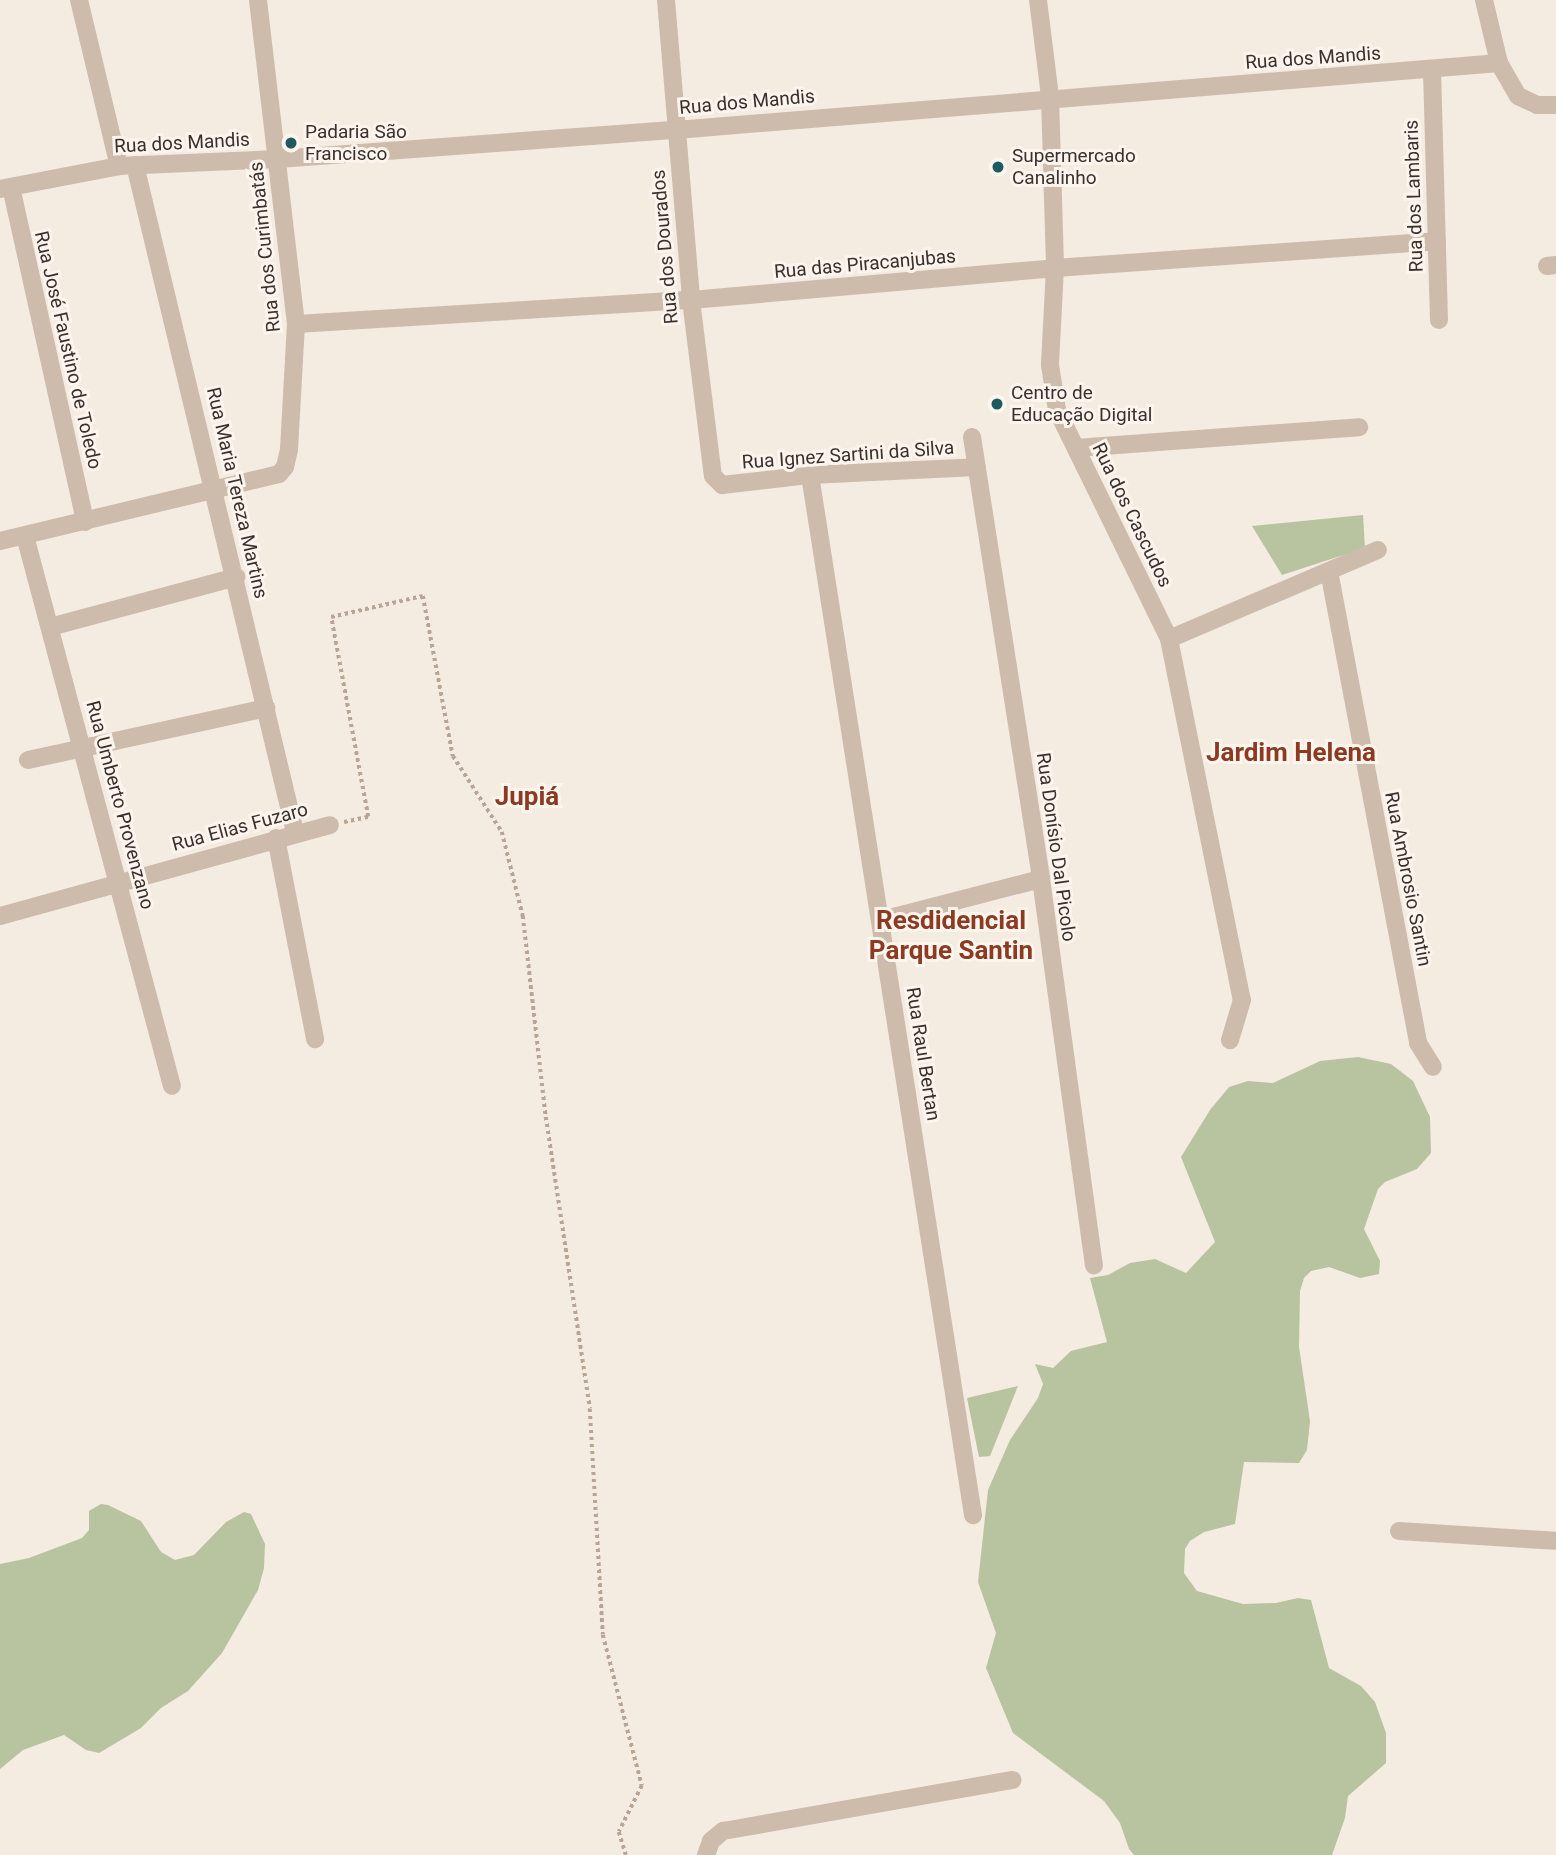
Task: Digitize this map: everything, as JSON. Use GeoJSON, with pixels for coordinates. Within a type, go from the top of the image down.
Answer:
{"type":"FeatureCollection","features":[{"type":"Feature","properties":{"kind":"street","name":"Rua Maria Tereza Martins"},"geometry":{"type":"LineString","coordinates":[[79,0],[216,490],[295,832]]}},
{"type":"Feature","properties":{"kind":"street","name":"Rua dos Curimbatás"},"geometry":{"type":"LineString","coordinates":[[216,490],[279,474],[285,467],[289,449],[296,324],[258,0]]}},
{"type":"Feature","properties":{"kind":"street","name":"Rua dos Dourados"},"geometry":{"type":"LineString","coordinates":[[666,0],[691,300],[713,476],[722,485]]}},
{"type":"Feature","properties":{"kind":"street","name":"Rua dos Cascudos"},"geometry":{"type":"LineString","coordinates":[[1038,0],[1050,97],[1055,268],[1050,365],[1057,410],[1169,639],[1242,1000],[1230,1040]]}},
{"type":"Feature","properties":{"kind":"street"},"geometry":{"type":"LineString","coordinates":[[1484,0],[1499,63],[1518,96],[1537,105],[1556,105]]}},
{"type":"Feature","properties":{"kind":"street","name":"Rua dos Mandis"},"geometry":{"type":"LineString","coordinates":[[5,188],[127,165],[278,159],[676,130],[1050,97],[1432,71],[1499,63]]}},
{"type":"Feature","properties":{"kind":"street","name":"Rua dos Lambaris"},"geometry":{"type":"LineString","coordinates":[[1432,71],[1439,320]]}},
{"type":"Feature","properties":{"kind":"street","name":"Rua José Faustino de Toledo"},"geometry":{"type":"LineString","coordinates":[[5,188],[85,522]]}},
{"type":"Feature","properties":{"kind":"street","name":"Rua das Piracanjubas"},"geometry":{"type":"LineString","coordinates":[[296,324],[691,300],[1055,268],[1437,241]]}},
{"type":"Feature","properties":{"kind":"street"},"geometry":{"type":"LineString","coordinates":[[1076,448],[1360,427]]}},
{"type":"Feature","properties":{"kind":"street","name":"Rua Donísio Dal Picolo"},"geometry":{"type":"LineString","coordinates":[[972,437],[1041,879],[1094,1265]]}},
{"type":"Feature","properties":{"kind":"street","name":"Rua Ignez Sartini da Silva"},"geometry":{"type":"LineString","coordinates":[[722,485],[810,475],[977,467]]}},
{"type":"Feature","properties":{"kind":"street","name":"Rua Raul Bertan"},"geometry":{"type":"LineString","coordinates":[[810,475],[882,920],[973,1515]]}},
{"type":"Feature","properties":{"kind":"street"},"geometry":{"type":"LineString","coordinates":[[0,541],[216,490]]}},
{"type":"Feature","properties":{"kind":"street","name":"Rua Umberto Provenzano"},"geometry":{"type":"LineString","coordinates":[[25,536],[120,881],[172,1086]]}},
{"type":"Feature","properties":{"kind":"street"},"geometry":{"type":"LineString","coordinates":[[1169,639],[1378,550]]}},
{"type":"Feature","properties":{"kind":"street","name":"Rua Ambrosio Santin"},"geometry":{"type":"LineString","coordinates":[[1329,571],[1418,1043],[1433,1066]]}},
{"type":"Feature","properties":{"kind":"street"},"geometry":{"type":"LineString","coordinates":[[50,627],[236,577]]}},
{"type":"Feature","properties":{"kind":"street"},"geometry":{"type":"LineString","coordinates":[[28,760],[266,708]]}},
{"type":"Feature","properties":{"kind":"street","name":"Rua Elias Fuzaro"},"geometry":{"type":"LineString","coordinates":[[0,916],[295,832],[330,825]]}},
{"type":"Feature","properties":{"kind":"street"},"geometry":{"type":"LineString","coordinates":[[276,838],[315,1039]]}},
{"type":"Feature","properties":{"kind":"street"},"geometry":{"type":"LineString","coordinates":[[882,920],[1041,879]]}},
{"type":"Feature","properties":{"kind":"street"},"geometry":{"type":"LineString","coordinates":[[1399,1531],[1556,1541]]}},
{"type":"Feature","properties":{"kind":"street"},"geometry":{"type":"LineString","coordinates":[[706,1855],[711,1841],[723,1831],[1013,1780]]}},
{"type":"Feature","properties":{"kind":"path"},"geometry":{"type":"LineString","coordinates":[[330,825],[368,817],[331,617],[423,596],[453,757],[502,832],[523,916],[546,1117],[590,1409],[603,1635],[642,1786],[619,1832],[626,1855]]}},
{"type":"Feature","properties":{"kind":"green space"},"geometry":{"type":"Polygon","coordinates":[[[1363,515],[1365,548],[1282,575],[1252,526],[1363,515]]]}},
{"type":"Feature","properties":{"kind":"green space"},"geometry":{"type":"Polygon","coordinates":[[[1358,1057],[1391,1064],[1413,1081],[1430,1117],[1431,1153],[1417,1169],[1385,1182],[1378,1189],[1364,1229],[1380,1261],[1379,1274],[1360,1278],[1329,1267],[1311,1271],[1304,1278],[1300,1291],[1299,1347],[1310,1421],[1307,1450],[1299,1463],[1244,1462],[1235,1524],[1204,1532],[1190,1541],[1185,1549],[1184,1573],[1197,1591],[1243,1604],[1276,1603],[1298,1598],[1311,1600],[1329,1668],[1361,1686],[1375,1702],[1386,1733],[1386,1763],[1348,1796],[1345,1818],[1332,1855],[1134,1855],[1129,1849],[1120,1823],[1104,1801],[1013,1733],[986,1668],[996,1633],[978,1582],[988,1490],[1010,1440],[1038,1398],[1043,1384],[1035,1364],[1053,1368],[1071,1351],[1107,1342],[1090,1278],[1108,1275],[1130,1263],[1155,1259],[1186,1273],[1215,1242],[1181,1157],[1210,1110],[1229,1087],[1248,1081],[1273,1083],[1320,1061],[1358,1057]]]}},
{"type":"Feature","properties":{"kind":"green space"},"geometry":{"type":"Polygon","coordinates":[[[1018,1386],[990,1456],[979,1457],[967,1398],[1018,1386]]]}},
{"type":"Feature","properties":{"kind":"green space"},"geometry":{"type":"Polygon","coordinates":[[[101,1504],[141,1521],[161,1552],[175,1560],[194,1555],[226,1522],[244,1512],[251,1514],[265,1544],[264,1568],[258,1590],[222,1653],[188,1691],[161,1708],[141,1728],[99,1753],[86,1750],[64,1735],[23,1750],[0,1769],[0,1564],[29,1558],[82,1538],[89,1530],[89,1511],[101,1504]]]}},
{"type":"Feature","properties":{"kind":"place","name":"Padaria São Francisco"},"geometry":{"type":"Point","coordinates":[291,143]}},
{"type":"Feature","properties":{"kind":"place","name":"Supermercado Canalinho"},"geometry":{"type":"Point","coordinates":[998,167]}},
{"type":"Feature","properties":{"kind":"place","name":"Centro de Educação Digital"},"geometry":{"type":"Point","coordinates":[997,404]}},
{"type":"Feature","properties":{"kind":"district","name":"Jardim Helena"},"geometry":{"type":"Point","coordinates":[1291,753]}},
{"type":"Feature","properties":{"kind":"district","name":"Jupiá"},"geometry":{"type":"Point","coordinates":[527,797]}},
{"type":"Feature","properties":{"kind":"district","name":"Resdidencial Parque Santin"},"geometry":{"type":"Point","coordinates":[951,936]}}]}
